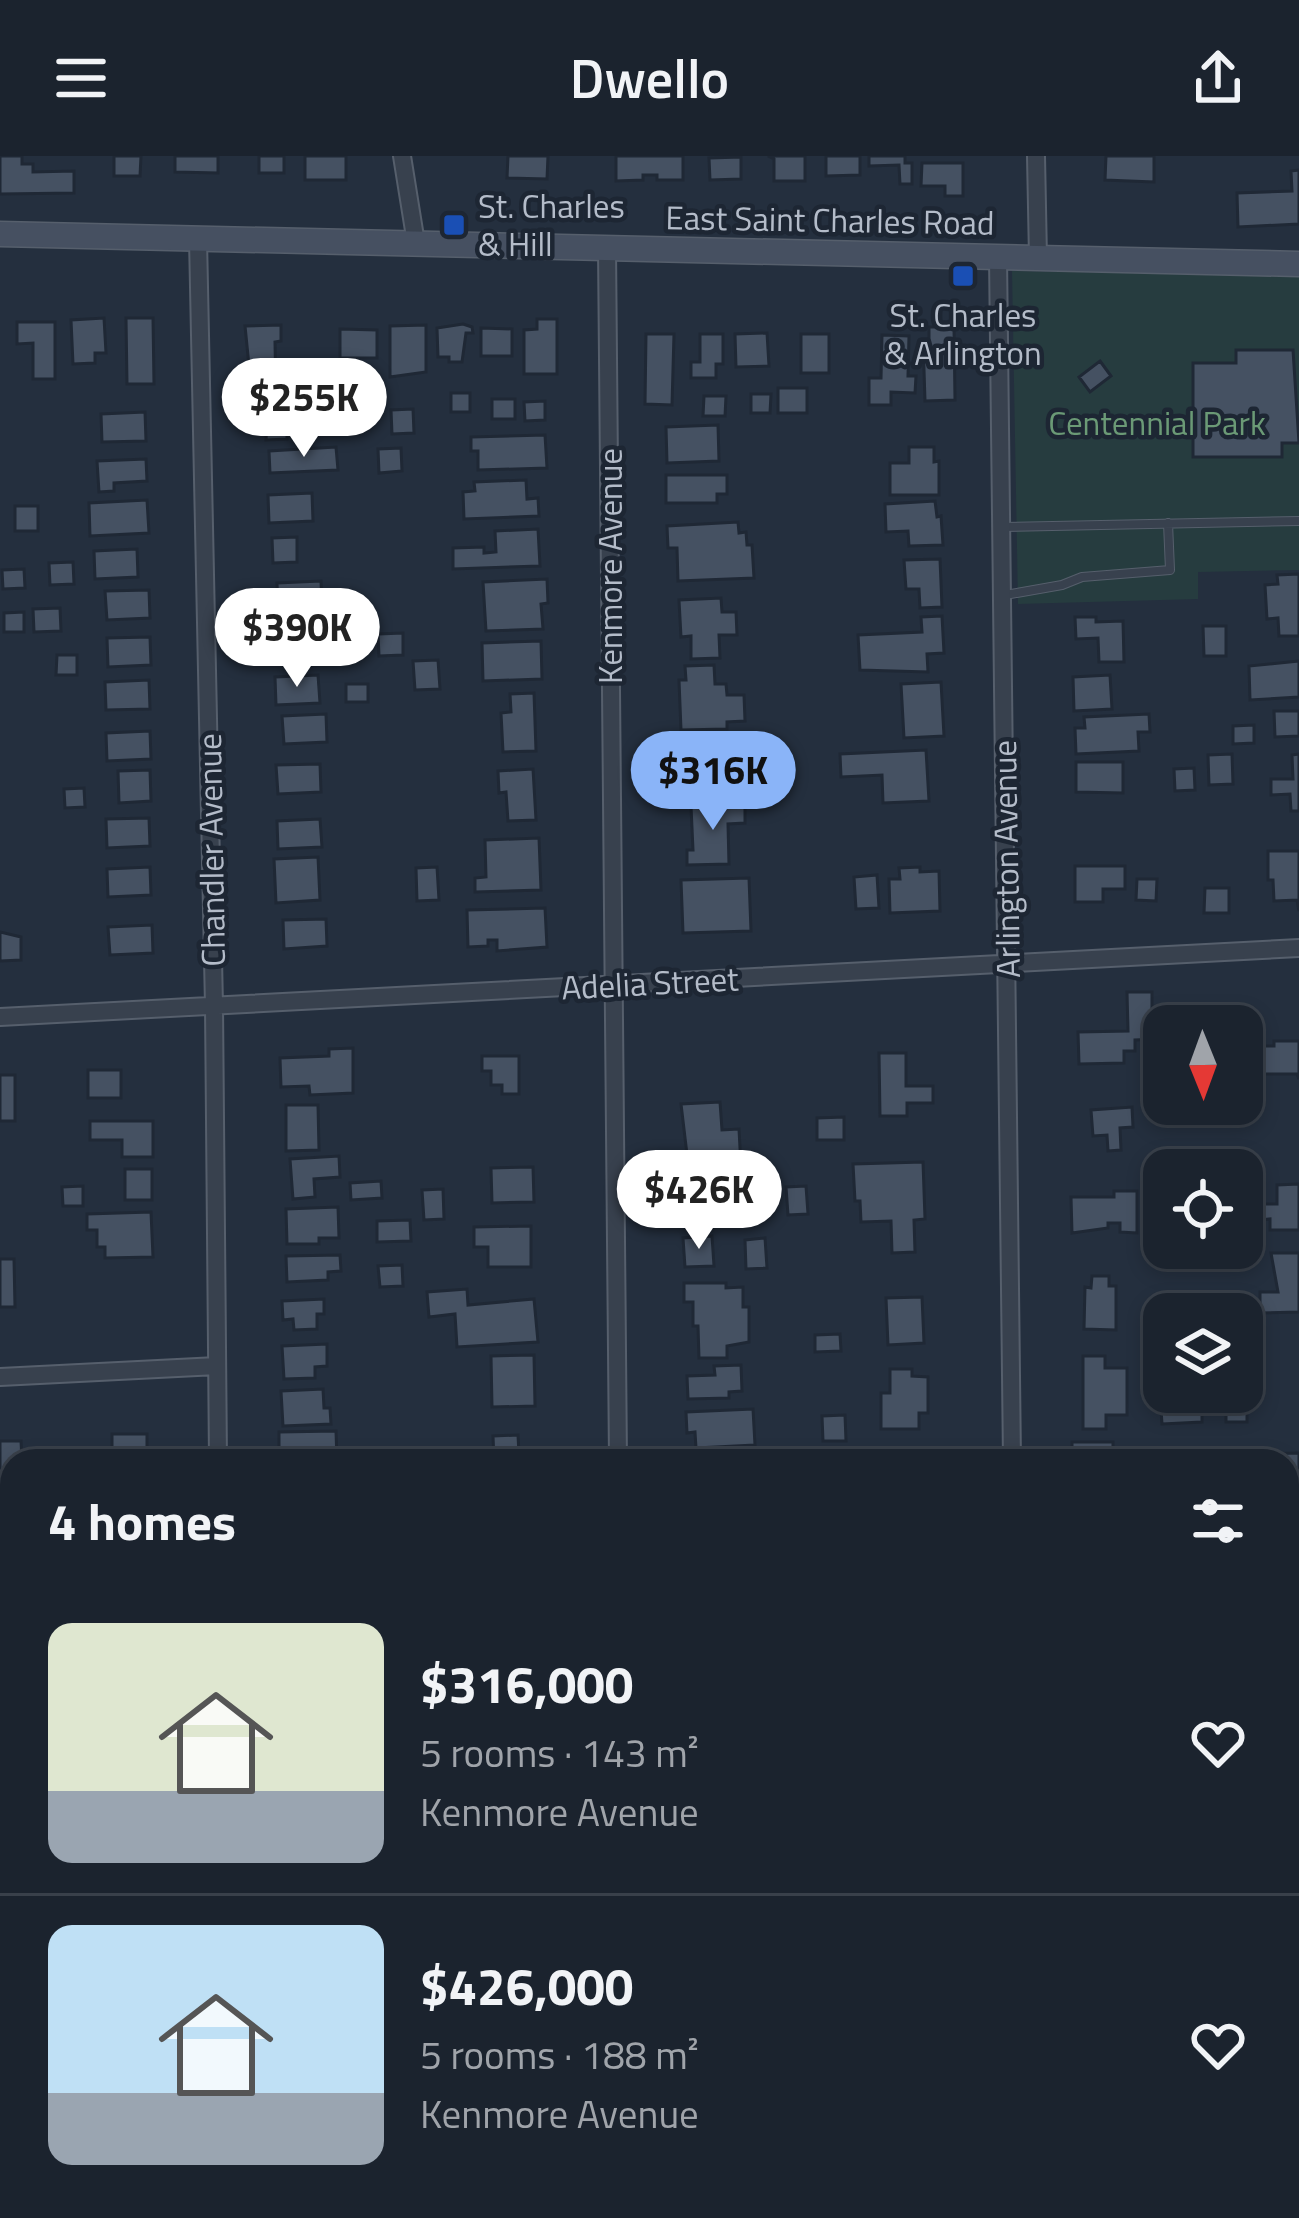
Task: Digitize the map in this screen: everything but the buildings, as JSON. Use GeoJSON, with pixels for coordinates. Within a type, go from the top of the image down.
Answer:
{"type":"FeatureCollection","features":[{"type":"Feature","properties":{"kind":"main road","name":"East Saint Charles Road"},"geometry":{"type":"LineString","coordinates":[[0,234],[1299,264]]}},
{"type":"Feature","properties":{"kind":"street"},"geometry":{"type":"LineString","coordinates":[[402,156],[416,243]]}},
{"type":"Feature","properties":{"kind":"street"},"geometry":{"type":"LineString","coordinates":[[1036,156],[1038,258]]}},
{"type":"Feature","properties":{"kind":"street","name":"Chandler Avenue"},"geometry":{"type":"LineString","coordinates":[[198,239],[218,1449]]}},
{"type":"Feature","properties":{"kind":"street","name":"Kenmore Avenue"},"geometry":{"type":"LineString","coordinates":[[607,248],[618,1449]]}},
{"type":"Feature","properties":{"kind":"street","name":"Arlington Avenue"},"geometry":{"type":"LineString","coordinates":[[998,256],[1012,1449]]}},
{"type":"Feature","properties":{"kind":"street","name":"Adelia Street"},"geometry":{"type":"LineString","coordinates":[[0,1018],[1299,948]]}},
{"type":"Feature","properties":{"kind":"street"},"geometry":{"type":"LineString","coordinates":[[0,1377],[217,1366]]}},
{"type":"Feature","properties":{"kind":"lane"},"geometry":{"type":"LineString","coordinates":[[1002,526],[1299,521]]}},
{"type":"Feature","properties":{"kind":"lane"},"geometry":{"type":"LineString","coordinates":[[1004,595],[1082,577],[1170,570],[1168,524]]}},
{"type":"Feature","properties":{"kind":"green space","name":"Centennial Park"},"geometry":{"type":"Polygon","coordinates":[[[1012,271],[1299,276],[1299,570],[1198,572],[1198,599],[1018,604],[1012,271]]]}},
{"type":"Feature","properties":{"kind":"place","name":"St. Charles & Hill"},"geometry":{"type":"Point","coordinates":[454,225]}},
{"type":"Feature","properties":{"kind":"place","name":"St. Charles & Arlington"},"geometry":{"type":"Point","coordinates":[963,276]}}]}
